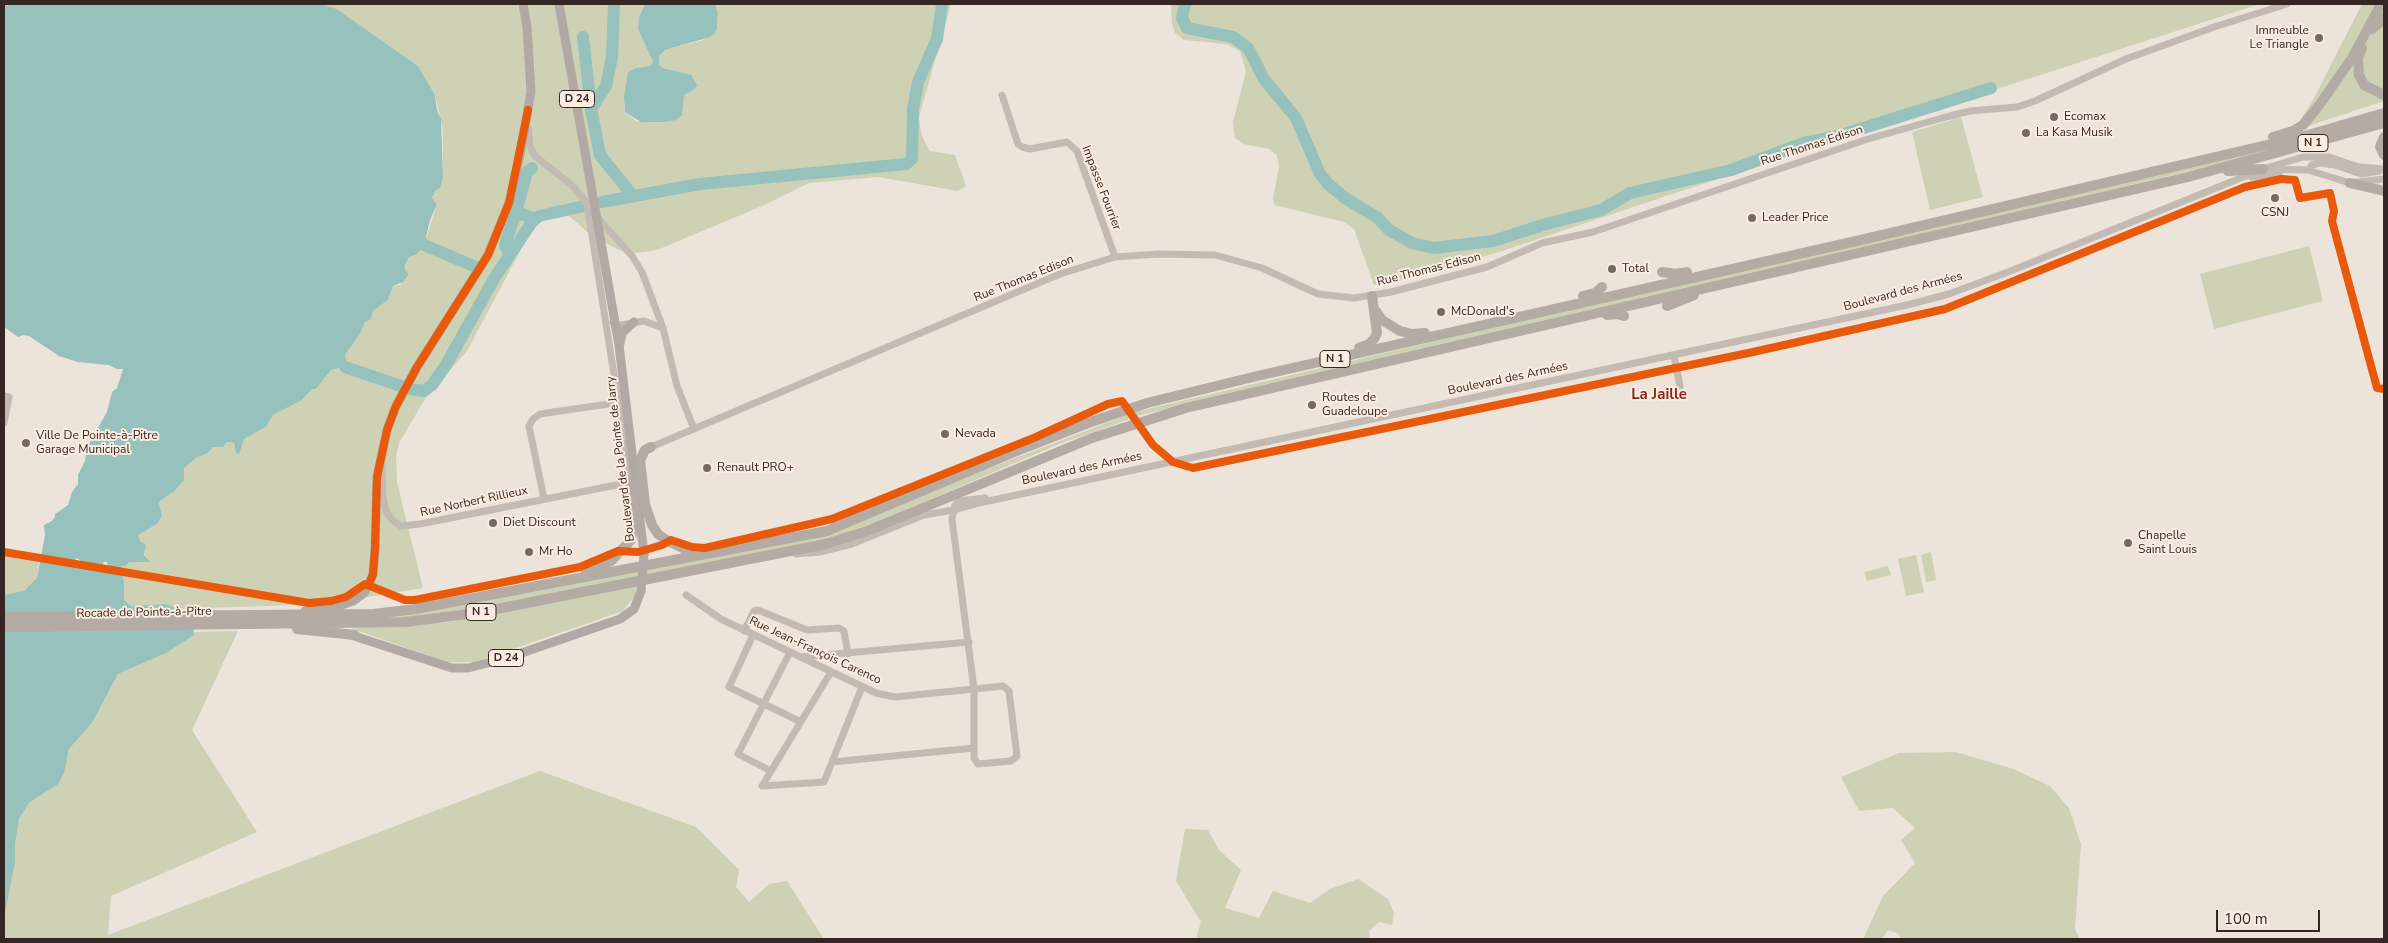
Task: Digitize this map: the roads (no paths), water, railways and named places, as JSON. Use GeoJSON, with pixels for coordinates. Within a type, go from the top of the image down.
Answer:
{"type":"FeatureCollection","features":[{"type":"Feature","properties":{"kind":"highway"},"geometry":{"type":"LineString","coordinates":[[2186,164],[2293,131],[2303,125],[2352,58],[2380,4]]}},
{"type":"Feature","properties":{"kind":"highway"},"geometry":{"type":"LineString","coordinates":[[2384,18],[2377,22],[2366,39],[2358,58],[2358,68],[2364,85],[2384,95]]}},
{"type":"Feature","properties":{"kind":"highway","name":"N 1"},"geometry":{"type":"LineString","coordinates":[[276,614],[373,614],[416,610],[827,531],[1088,423],[1147,403],[1257,376],[2186,164],[2301,137],[2384,113]]}},
{"type":"Feature","properties":{"kind":"highway","name":"N 1"},"geometry":{"type":"LineString","coordinates":[[285,623],[345,624],[440,619],[847,539],[1038,459],[1138,422],[1186,408],[2188,177],[2384,123]]}},
{"type":"Feature","properties":{"kind":"highway"},"geometry":{"type":"LineString","coordinates":[[2384,138],[2380,147],[2384,156]]}},
{"type":"Feature","properties":{"kind":"highway"},"geometry":{"type":"LineString","coordinates":[[2188,177],[2243,169],[2263,169]]}},
{"type":"Feature","properties":{"kind":"highway"},"geometry":{"type":"LineString","coordinates":[[2350,183],[2384,191]]}},
{"type":"Feature","properties":{"kind":"highway"},"geometry":{"type":"LineString","coordinates":[[1662,272],[1676,274],[1730,263],[1767,261]]}},
{"type":"Feature","properties":{"kind":"highway"},"geometry":{"type":"LineString","coordinates":[[1667,306],[1724,283]]}},
{"type":"Feature","properties":{"kind":"highway"},"geometry":{"type":"LineString","coordinates":[[1522,316],[1595,293],[1602,287]]}},
{"type":"Feature","properties":{"kind":"highway"},"geometry":{"type":"LineString","coordinates":[[1257,376],[1277,368],[1369,344],[1374,340],[1377,333],[1372,296]]}},
{"type":"Feature","properties":{"kind":"highway"},"geometry":{"type":"LineString","coordinates":[[1375,310],[1382,320],[1391,327],[1409,334],[1496,322]]}},
{"type":"Feature","properties":{"kind":"highway"},"geometry":{"type":"LineString","coordinates":[[1527,329],[1615,314],[1624,316]]}},
{"type":"Feature","properties":{"kind":"highway"},"geometry":{"type":"LineString","coordinates":[[651,447],[644,450],[640,460],[645,504],[652,525],[658,534],[677,546],[710,553]]}},
{"type":"Feature","properties":{"kind":"highway"},"geometry":{"type":"LineString","coordinates":[[498,595],[541,582],[593,571],[611,561],[627,546],[634,530],[631,482]]}},
{"type":"Feature","properties":{"kind":"highway","name":"Rocade de Pointe-à-Pitre"},"geometry":{"type":"LineString","coordinates":[[4,629],[227,622],[276,614]]}},
{"type":"Feature","properties":{"kind":"highway","name":"Rocade de Pointe-à-Pitre"},"geometry":{"type":"LineString","coordinates":[[4,617],[285,623]]}},
{"type":"Feature","properties":{"kind":"highway"},"geometry":{"type":"LineString","coordinates":[[227,622],[355,635]]}},
{"type":"Feature","properties":{"kind":"main road","name":"D 24"},"geometry":{"type":"LineString","coordinates":[[276,614],[339,606],[353,601],[364,593],[373,574],[375,501],[382,452],[393,414],[406,386],[474,280],[488,254],[509,203],[528,110],[530,69],[523,4]]}},
{"type":"Feature","properties":{"kind":"main road","name":"Boulevard de la Pointe de Jarry"},"geometry":{"type":"LineString","coordinates":[[285,623],[355,635],[398,652],[452,668],[482,665],[620,619],[634,610],[641,591],[644,554],[623,401],[619,345],[595,221],[559,4]]}},
{"type":"Feature","properties":{"kind":"main road"},"geometry":{"type":"LineString","coordinates":[[619,345],[622,333],[634,322]]}},
{"type":"Feature","properties":{"kind":"street","name":"Rue Thomas Edison"},"geometry":{"type":"LineString","coordinates":[[651,447],[1060,274],[1116,256],[1150,254],[1215,255],[1262,268],[1318,294],[1347,298],[1372,296],[1487,267],[1542,243],[1593,232],[1868,139],[1958,114],[2017,106],[2036,101],[2098,70],[2136,55],[2286,4]]}},
{"type":"Feature","properties":{"kind":"street","name":"Impasse Fourrier"},"geometry":{"type":"LineString","coordinates":[[1002,95],[1018,144],[1022,147],[1030,149],[1067,142],[1077,151],[1116,256]]}},
{"type":"Feature","properties":{"kind":"street","name":"D 24"},"geometry":{"type":"LineString","coordinates":[[528,110],[528,134],[532,151],[582,195],[595,221]]}},
{"type":"Feature","properties":{"kind":"street","name":"Boulevard des Armées"},"geometry":{"type":"LineString","coordinates":[[763,557],[828,550],[852,544],[924,515],[1674,356],[1948,294],[2083,243],[2263,169],[2303,157],[2336,158],[2359,167],[2384,169]]}},
{"type":"Feature","properties":{"kind":"street"},"geometry":{"type":"LineString","coordinates":[[2304,170],[2320,163],[2361,174],[2384,169]]}},
{"type":"Feature","properties":{"kind":"street"},"geometry":{"type":"LineString","coordinates":[[2331,175],[2344,168]]}},
{"type":"Feature","properties":{"kind":"street"},"geometry":{"type":"LineString","coordinates":[[2263,169],[2304,170],[2331,175],[2350,183],[2384,179]]}},
{"type":"Feature","properties":{"kind":"street","name":"Boulevard des Armées"},"geometry":{"type":"LineString","coordinates":[[2244,178],[2304,170]]}},
{"type":"Feature","properties":{"kind":"street","name":"Boulevard de la Pointe de Jarry"},"geometry":{"type":"LineString","coordinates":[[595,221],[604,310],[623,401],[631,482]]}},
{"type":"Feature","properties":{"kind":"street"},"geometry":{"type":"LineString","coordinates":[[595,221],[632,256],[642,272],[663,328],[677,386],[694,429]]}},
{"type":"Feature","properties":{"kind":"street"},"geometry":{"type":"LineString","coordinates":[[604,310],[615,326],[634,322],[652,322],[663,328]]}},
{"type":"Feature","properties":{"kind":"street"},"geometry":{"type":"LineString","coordinates":[[1674,356],[1680,386]]}},
{"type":"Feature","properties":{"kind":"street"},"geometry":{"type":"LineString","coordinates":[[4,422],[6,396]]}},
{"type":"Feature","properties":{"kind":"street"},"geometry":{"type":"LineString","coordinates":[[544,499],[529,426],[533,419],[540,414],[623,401]]}},
{"type":"Feature","properties":{"kind":"street","name":"Rue Norbert Rillieux"},"geometry":{"type":"LineString","coordinates":[[382,452],[383,498],[386,511],[392,520],[401,526],[411,526],[631,482]]}},
{"type":"Feature","properties":{"kind":"street"},"geometry":{"type":"LineString","coordinates":[[832,762],[974,748],[974,689],[970,642],[952,519],[953,510]]}},
{"type":"Feature","properties":{"kind":"street","name":"Rue Jean-François Carenco"},"geometry":{"type":"LineString","coordinates":[[686,595],[721,620],[876,693],[894,697],[998,686],[1007,689],[1017,756],[1011,761],[978,764],[975,761],[974,748]]}},
{"type":"Feature","properties":{"kind":"street"},"geometry":{"type":"LineString","coordinates":[[744,631],[754,611],[758,610],[807,630],[839,628],[844,631],[848,654]]}},
{"type":"Feature","properties":{"kind":"street"},"geometry":{"type":"LineString","coordinates":[[753,635],[729,686],[800,722]]}},
{"type":"Feature","properties":{"kind":"street"},"geometry":{"type":"LineString","coordinates":[[801,657],[970,642]]}},
{"type":"Feature","properties":{"kind":"street"},"geometry":{"type":"LineString","coordinates":[[771,771],[738,754],[790,652]]}},
{"type":"Feature","properties":{"kind":"street"},"geometry":{"type":"LineString","coordinates":[[831,672],[762,786],[824,782],[862,687]]}},
{"type":"Feature","properties":{"kind":"water"},"geometry":{"type":"Polygon","coordinates":[[[4,4],[322,4],[337,9],[418,66],[435,95],[437,110],[441,119],[443,178],[440,188],[436,190],[432,198],[437,204],[430,220],[426,237],[427,242],[416,255],[409,257],[405,270],[409,274],[403,282],[393,286],[388,300],[373,311],[371,319],[365,322],[360,334],[345,355],[347,364],[345,367],[331,370],[316,389],[312,389],[302,400],[273,415],[266,427],[244,439],[239,454],[236,453],[234,443],[227,442],[223,447],[213,447],[208,453],[197,457],[184,468],[184,480],[174,491],[161,500],[159,504],[162,515],[157,524],[138,535],[141,542],[146,545],[144,555],[150,562],[129,562],[125,566],[121,566],[124,582],[124,600],[131,606],[166,604],[192,616],[194,635],[166,653],[118,674],[92,723],[69,749],[64,773],[58,784],[29,803],[19,819],[15,845],[15,862],[4,919],[4,595],[24,591],[37,578],[45,535],[44,525],[52,521],[55,514],[68,505],[72,492],[78,484],[78,475],[85,461],[87,447],[107,412],[112,392],[117,388],[123,369],[117,369],[109,365],[78,362],[59,356],[29,336],[23,335],[18,337],[4,327],[4,4]]]}},
{"type":"Feature","properties":{"kind":"water"},"geometry":{"type":"Polygon","coordinates":[[[645,4],[715,4],[718,12],[717,28],[710,37],[665,50],[659,56],[659,65],[663,68],[691,75],[697,85],[695,89],[684,95],[682,115],[676,120],[641,122],[625,112],[624,97],[628,72],[636,68],[650,66],[653,62],[638,29],[639,17],[645,4]]]}},
{"type":"Feature","properties":{"kind":"waterway"},"geometry":{"type":"LineString","coordinates":[[591,109],[606,86],[612,57],[614,4]]}},
{"type":"Feature","properties":{"kind":"waterway"},"geometry":{"type":"LineString","coordinates":[[602,202],[700,184],[906,164],[912,159],[913,109],[918,82],[937,39],[942,4]]}},
{"type":"Feature","properties":{"kind":"waterway"},"geometry":{"type":"LineString","coordinates":[[1185,4],[1182,18],[1187,28],[1233,37],[1248,48],[1264,79],[1296,118],[1320,174],[1328,184],[1345,198],[1378,218],[1389,230],[1412,243],[1434,248],[1493,241],[1546,224],[1601,210],[1630,193],[1731,170],[1804,143],[1838,136],[1991,88]]}},
{"type":"Feature","properties":{"kind":"waterway"},"geometry":{"type":"LineString","coordinates":[[583,37],[591,109],[600,155],[633,196]]}},
{"type":"Feature","properties":{"kind":"waterway"},"geometry":{"type":"LineString","coordinates":[[532,168],[527,172],[516,212],[535,219]]}},
{"type":"Feature","properties":{"kind":"waterway"},"geometry":{"type":"LineString","coordinates":[[409,389],[424,391],[432,385],[446,365],[495,277],[532,222],[539,216],[584,206]]}},
{"type":"Feature","properties":{"kind":"waterway"},"geometry":{"type":"LineString","coordinates":[[510,255],[505,245],[516,212]]}},
{"type":"Feature","properties":{"kind":"waterway"},"geometry":{"type":"LineString","coordinates":[[424,245],[476,267]]}},
{"type":"Feature","properties":{"kind":"waterway"},"geometry":{"type":"LineString","coordinates":[[345,367],[401,386]]}},
{"type":"Feature","properties":{"kind":"place","name":"Immeuble Le Triangle"},"geometry":{"type":"Point","coordinates":[2319,38]}},
{"type":"Feature","properties":{"kind":"place","name":"Ecomax"},"geometry":{"type":"Point","coordinates":[2054,117]}},
{"type":"Feature","properties":{"kind":"place","name":"La Kasa Musik"},"geometry":{"type":"Point","coordinates":[2026,133]}},
{"type":"Feature","properties":{"kind":"place","name":"CSNJ"},"geometry":{"type":"Point","coordinates":[2275,198]}},
{"type":"Feature","properties":{"kind":"place","name":"Leader Price"},"geometry":{"type":"Point","coordinates":[1752,218]}},
{"type":"Feature","properties":{"kind":"place","name":"Total"},"geometry":{"type":"Point","coordinates":[1612,269]}},
{"type":"Feature","properties":{"kind":"place","name":"McDonald's"},"geometry":{"type":"Point","coordinates":[1441,312]}},
{"type":"Feature","properties":{"kind":"place","name":"Routes de Guadeloupe"},"geometry":{"type":"Point","coordinates":[1312,405]}},
{"type":"Feature","properties":{"kind":"place","name":"Nevada"},"geometry":{"type":"Point","coordinates":[945,434]}},
{"type":"Feature","properties":{"kind":"place","name":"Ville De Pointe-à-Pitre Garage Municipal"},"geometry":{"type":"Point","coordinates":[26,443]}},
{"type":"Feature","properties":{"kind":"place","name":"Renault PRO+"},"geometry":{"type":"Point","coordinates":[707,468]}},
{"type":"Feature","properties":{"kind":"place","name":"Diet Discount"},"geometry":{"type":"Point","coordinates":[493,523]}},
{"type":"Feature","properties":{"kind":"place","name":"Chapelle Saint Louis"},"geometry":{"type":"Point","coordinates":[2128,543]}},
{"type":"Feature","properties":{"kind":"place","name":"Mr Ho"},"geometry":{"type":"Point","coordinates":[529,552]}},
{"type":"Feature","properties":{"kind":"district","name":"La Jaille"},"geometry":{"type":"Point","coordinates":[1659,395]}}]}
